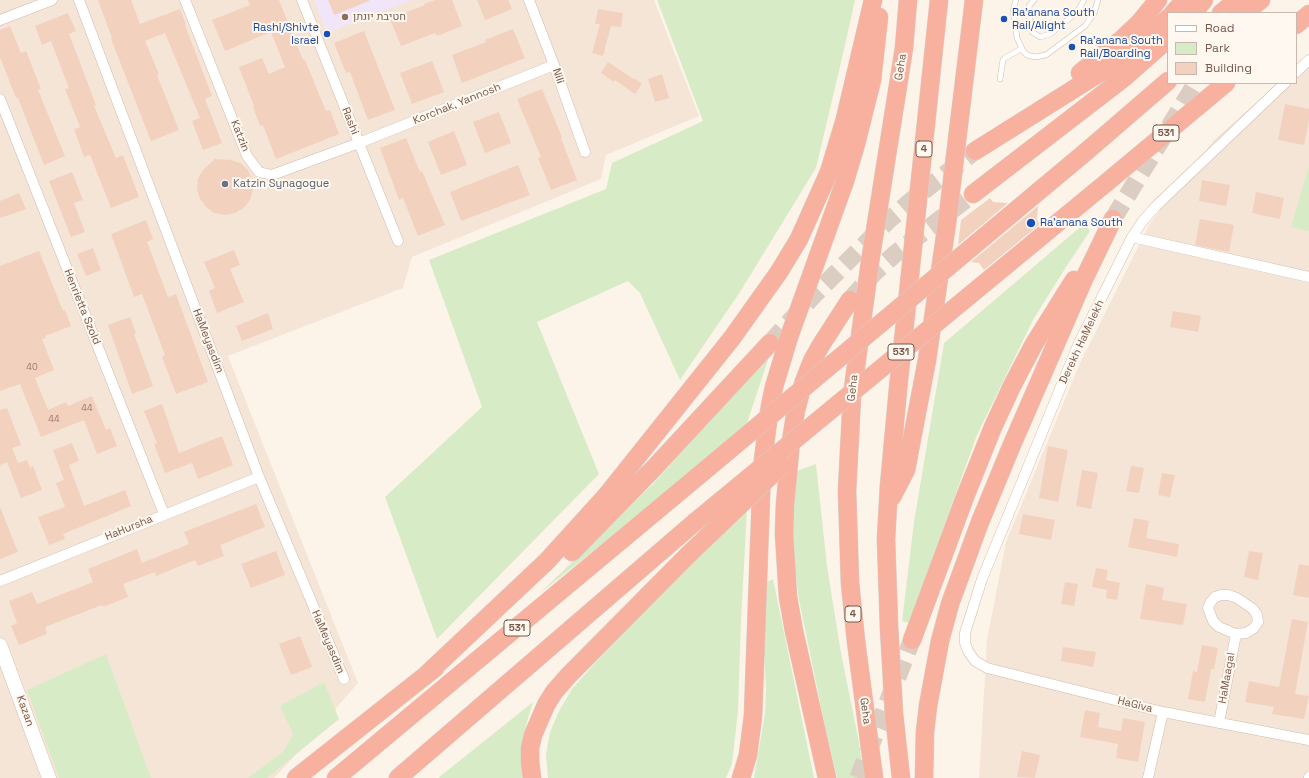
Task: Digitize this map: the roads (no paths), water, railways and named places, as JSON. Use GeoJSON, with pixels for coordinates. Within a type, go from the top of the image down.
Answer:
{"type":"FeatureCollection","features":[{"type":"Feature","properties":{"kind":"highway"},"geometry":{"type":"LineString","coordinates":[[426,675],[547,561],[606,496],[732,338],[779,272],[799,239],[829,172],[845,119],[873,0]]}},
{"type":"Feature","properties":{"kind":"highway"},"geometry":{"type":"LineString","coordinates":[[741,778],[748,755],[753,716],[761,480],[770,406],[789,337],[845,181],[858,138],[872,80],[881,0]]}},
{"type":"Feature","properties":{"kind":"highway","name":"Geha"},"geometry":{"type":"LineString","coordinates":[[874,778],[856,641],[852,597],[848,540],[848,476],[852,396],[870,262],[904,48],[908,0]]}},
{"type":"Feature","properties":{"kind":"highway","name":"4"},"geometry":{"type":"LineString","coordinates":[[901,778],[894,714],[886,539],[900,366],[939,0]]}},
{"type":"Feature","properties":{"kind":"highway"},"geometry":{"type":"LineString","coordinates":[[888,505],[906,470],[927,360],[947,222],[974,0]]}},
{"type":"Feature","properties":{"kind":"highway"},"geometry":{"type":"LineString","coordinates":[[1158,0],[1121,40],[980,148],[1109,66],[1146,39],[1167,19]]}},
{"type":"Feature","properties":{"kind":"highway"},"geometry":{"type":"LineString","coordinates":[[1174,12],[1185,0]]}},
{"type":"Feature","properties":{"kind":"highway"},"geometry":{"type":"LineString","coordinates":[[1194,12],[1204,0]]}},
{"type":"Feature","properties":{"kind":"highway"},"geometry":{"type":"LineString","coordinates":[[1223,12],[1237,0]]}},
{"type":"Feature","properties":{"kind":"highway"},"geometry":{"type":"LineString","coordinates":[[1245,12],[1261,0]]}},
{"type":"Feature","properties":{"kind":"highway"},"geometry":{"type":"LineString","coordinates":[[1297,24],[1309,14]]}},
{"type":"Feature","properties":{"kind":"highway"},"geometry":{"type":"LineString","coordinates":[[973,194],[1125,77],[1167,40]]}},
{"type":"Feature","properties":{"kind":"highway"},"geometry":{"type":"LineString","coordinates":[[1001,173],[1092,112],[1167,58]]}},
{"type":"Feature","properties":{"kind":"highway","name":"531"},"geometry":{"type":"LineString","coordinates":[[336,778],[1088,150],[1167,82]]}},
{"type":"Feature","properties":{"kind":"highway","name":"531"},"geometry":{"type":"LineString","coordinates":[[398,778],[695,522],[1225,84]]}},
{"type":"Feature","properties":{"kind":"highway"},"geometry":{"type":"LineString","coordinates":[[912,640],[965,497],[993,427],[1012,386],[1034,344],[1112,221],[1084,279],[980,522],[950,604],[940,641],[928,706],[925,732],[924,778]]}},
{"type":"Feature","properties":{"kind":"highway"},"geometry":{"type":"LineString","coordinates":[[827,778],[794,631],[788,597],[785,504],[791,441],[796,410],[803,384],[812,361],[850,300]]}},
{"type":"Feature","properties":{"kind":"highway"},"geometry":{"type":"LineString","coordinates":[[296,778],[426,675],[527,592],[578,545],[649,474],[770,343]]}},
{"type":"Feature","properties":{"kind":"highway"},"geometry":{"type":"LineString","coordinates":[[532,778],[530,761],[533,735],[546,705],[554,692],[689,554],[898,355]]}},
{"type":"Feature","properties":{"kind":"street"},"geometry":{"type":"LineString","coordinates":[[0,20],[52,0]]}},
{"type":"Feature","properties":{"kind":"street","name":"HaMeyasdim"},"geometry":{"type":"LineString","coordinates":[[80,0],[259,477],[344,679]]}},
{"type":"Feature","properties":{"kind":"street","name":"Katzin"},"geometry":{"type":"LineString","coordinates":[[185,0],[247,156],[259,172],[272,174],[359,142]]}},
{"type":"Feature","properties":{"kind":"street","name":"Rashi"},"geometry":{"type":"LineString","coordinates":[[302,0],[398,241]]}},
{"type":"Feature","properties":{"kind":"street","name":"Nili"},"geometry":{"type":"LineString","coordinates":[[529,0],[585,152]]}},
{"type":"Feature","properties":{"kind":"street"},"geometry":{"type":"LineString","coordinates":[[1297,71],[1309,60]]}},
{"type":"Feature","properties":{"kind":"street","name":"Korchak, Yannosh"},"geometry":{"type":"LineString","coordinates":[[359,142],[554,65]]}},
{"type":"Feature","properties":{"kind":"street","name":"Derekh HaMelekh"},"geometry":{"type":"LineString","coordinates":[[968,651],[965,643],[965,633],[982,579],[1078,345],[1132,237],[1142,222],[1156,206],[1284,84]]}},
{"type":"Feature","properties":{"kind":"street","name":"Henrietta Szold"},"geometry":{"type":"LineString","coordinates":[[0,99],[164,514]]}},
{"type":"Feature","properties":{"kind":"street"},"geometry":{"type":"LineString","coordinates":[[1132,237],[1309,277]]}},
{"type":"Feature","properties":{"kind":"street","name":"HaHursha"},"geometry":{"type":"LineString","coordinates":[[0,581],[259,477]]}},
{"type":"Feature","properties":{"kind":"street"},"geometry":{"type":"LineString","coordinates":[[1228,595],[1237,598],[1253,609],[1257,615],[1258,622],[1254,628],[1246,633],[1236,634],[1220,627],[1213,620],[1208,608],[1215,597],[1228,595]]}},
{"type":"Feature","properties":{"kind":"street","name":"HaMaagal"},"geometry":{"type":"LineString","coordinates":[[1219,723],[1236,634]]}},
{"type":"Feature","properties":{"kind":"street","name":"Kazan"},"geometry":{"type":"LineString","coordinates":[[0,645],[49,778]]}},
{"type":"Feature","properties":{"kind":"street","name":"HaGiva"},"geometry":{"type":"LineString","coordinates":[[968,651],[975,661],[987,668],[1163,712],[1309,740]]}},
{"type":"Feature","properties":{"kind":"street"},"geometry":{"type":"LineString","coordinates":[[1148,778],[1163,712]]}},
{"type":"Feature","properties":{"kind":"lane"},"geometry":{"type":"LineString","coordinates":[[1016,0],[1013,10],[1016,38],[1021,49],[1031,57],[1046,55],[1085,26],[1094,13],[1098,0]]}},
{"type":"Feature","properties":{"kind":"lane"},"geometry":{"type":"LineString","coordinates":[[1034,0],[1029,6],[1030,25],[1032,32],[1040,37],[1050,34],[1077,12],[1084,0]]}},
{"type":"Feature","properties":{"kind":"lane"},"geometry":{"type":"LineString","coordinates":[[1000,79],[1005,58],[1021,49]]}},
{"type":"Feature","properties":{"kind":"tunnel"},"geometry":{"type":"LineString","coordinates":[[1113,219],[1195,84]]}},
{"type":"Feature","properties":{"kind":"tunnel"},"geometry":{"type":"LineString","coordinates":[[770,343],[815,294],[890,219],[975,151]]}},
{"type":"Feature","properties":{"kind":"tunnel"},"geometry":{"type":"LineString","coordinates":[[850,300],[875,272],[895,254],[973,194]]}},
{"type":"Feature","properties":{"kind":"tunnel"},"geometry":{"type":"LineString","coordinates":[[858,778],[912,640]]}},
{"type":"Feature","properties":{"kind":"place","name":"חטיבת יונתן"},"geometry":{"type":"Point","coordinates":[345,17]}},
{"type":"Feature","properties":{"kind":"place","name":"Ra'anana South Rail/Alight"},"geometry":{"type":"Point","coordinates":[1004,19]}},
{"type":"Feature","properties":{"kind":"place","name":"Rashi/Shivte Israel"},"geometry":{"type":"Point","coordinates":[327,34]}},
{"type":"Feature","properties":{"kind":"place","name":"Ra'anana South Rail/Boarding"},"geometry":{"type":"Point","coordinates":[1072,47]}},
{"type":"Feature","properties":{"kind":"place","name":"Katzin Synagogue"},"geometry":{"type":"Point","coordinates":[225,184]}},
{"type":"Feature","properties":{"kind":"place","name":"Ra'anana South"},"geometry":{"type":"Point","coordinates":[1031,223]}}]}
